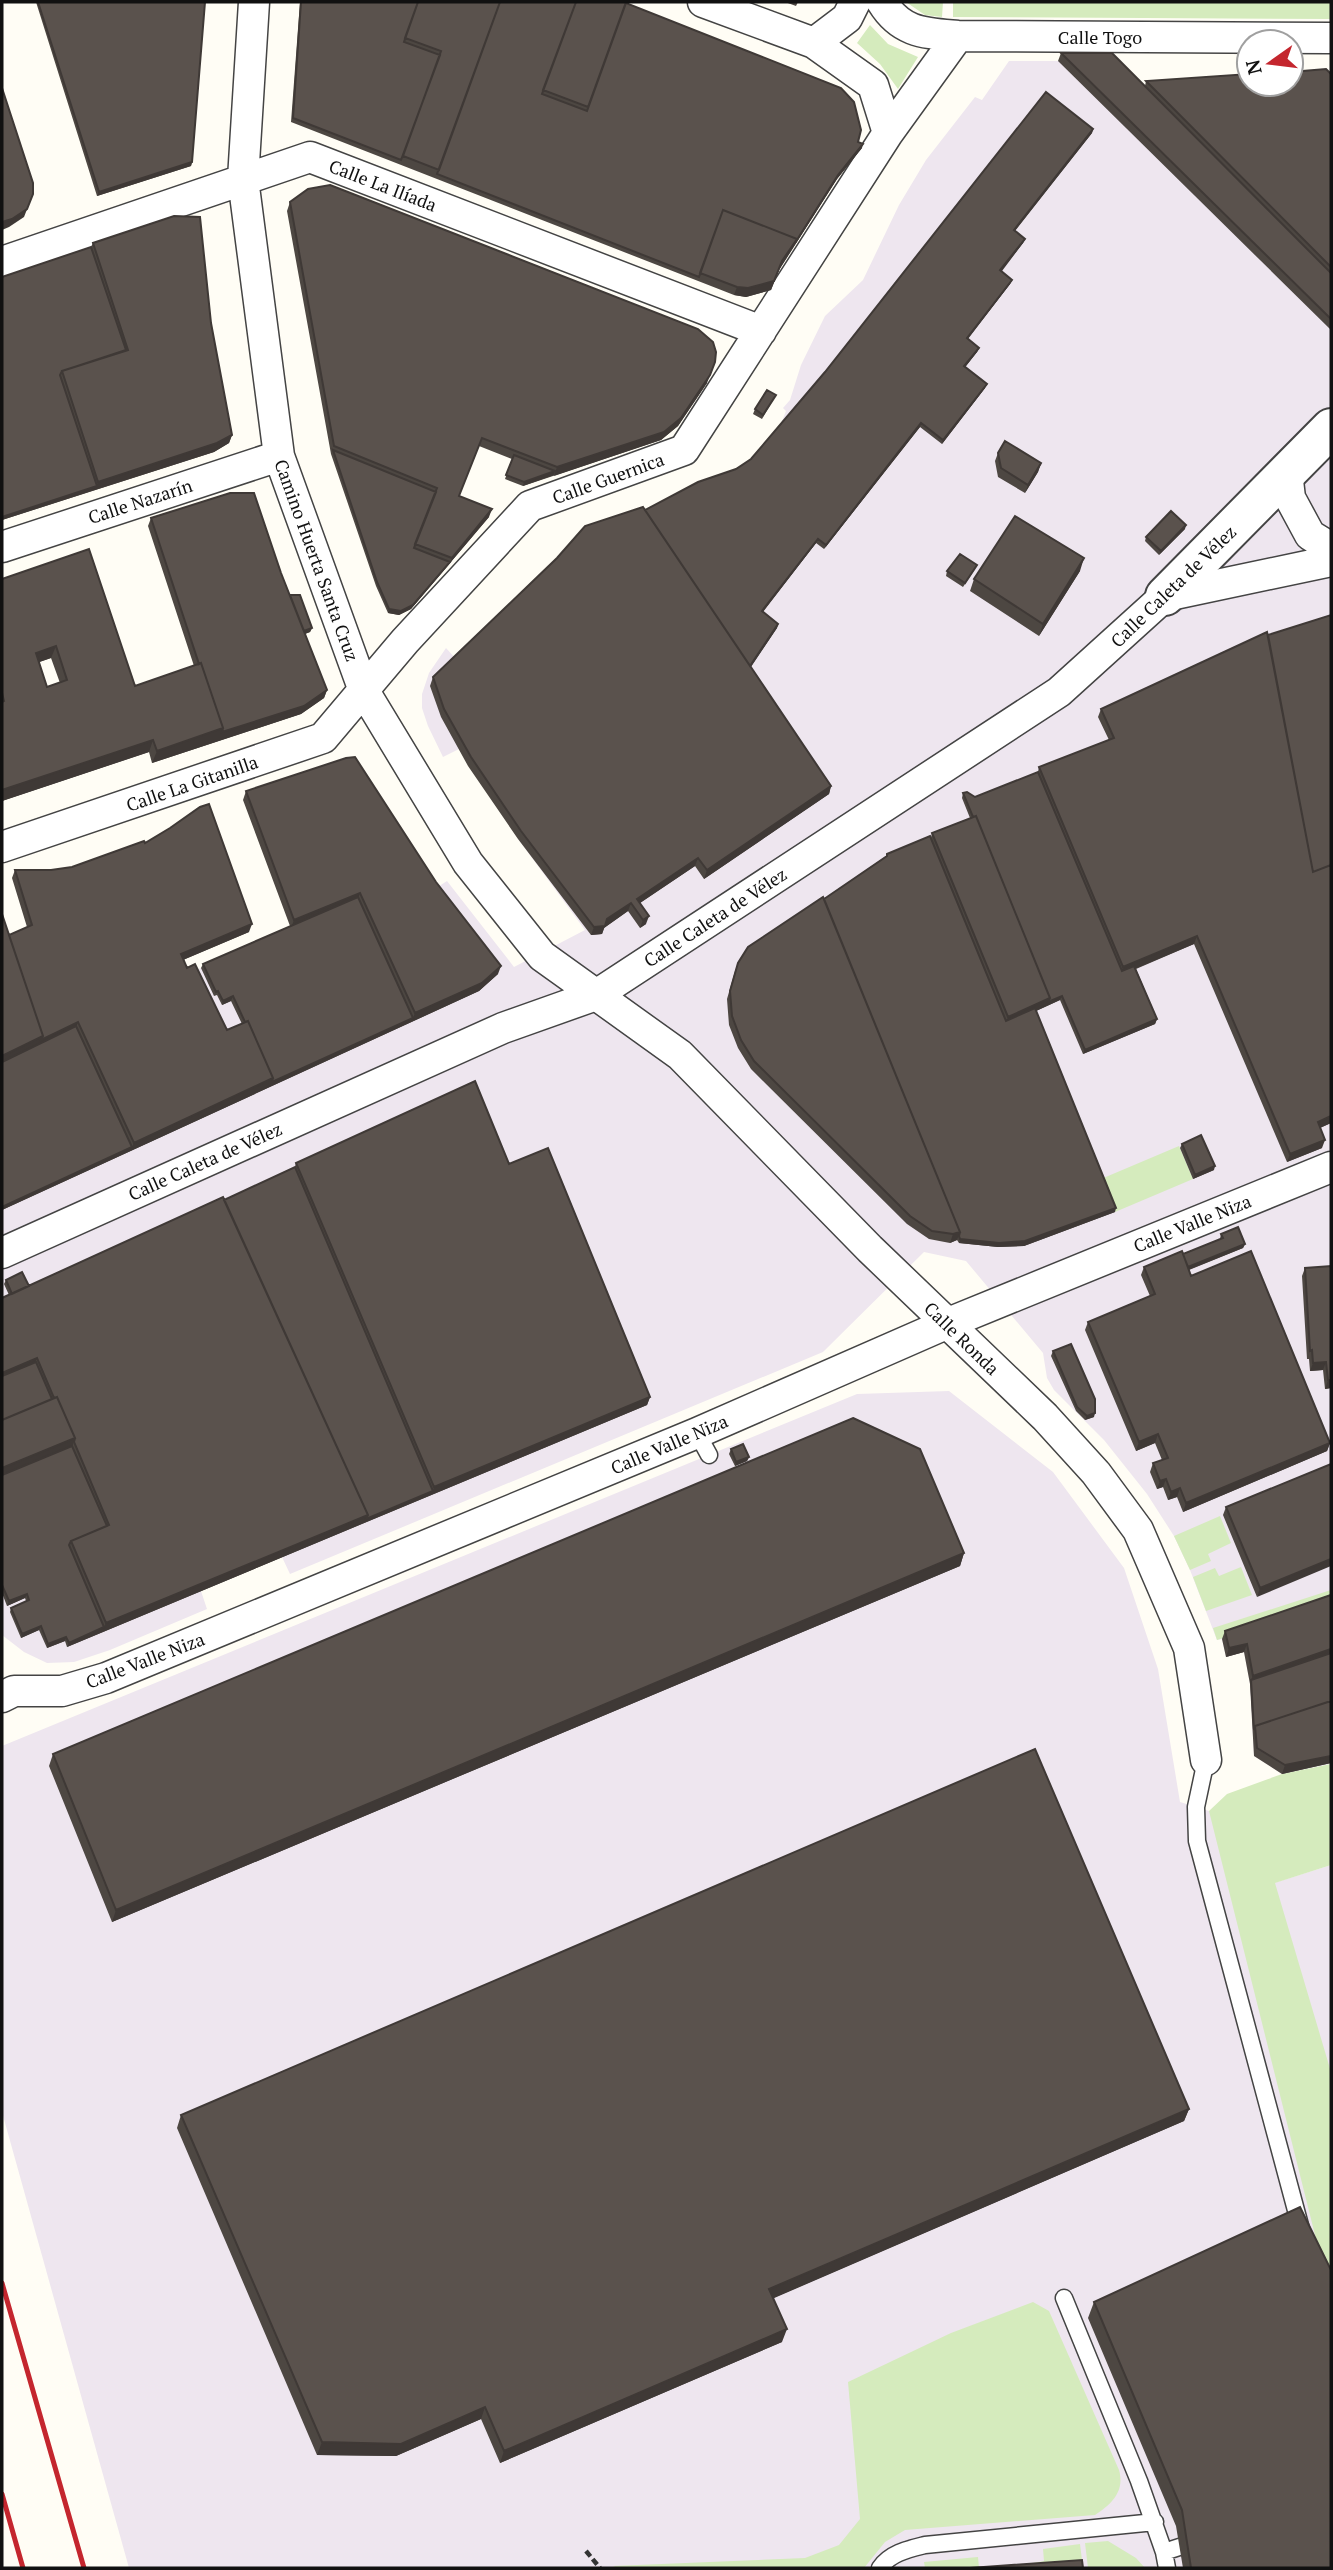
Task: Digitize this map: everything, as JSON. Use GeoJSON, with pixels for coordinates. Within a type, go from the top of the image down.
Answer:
{"type":"FeatureCollection","features":[{"type":"Feature","properties":{"kind":"street","name":"Camino Huerta Santa Cruz"},"geometry":{"type":"LineString","coordinates":[[254,2],[243,179],[279,456],[363,691],[468,863],[542,956],[596,995]]}},
{"type":"Feature","properties":{"kind":"street"},"geometry":{"type":"LineString","coordinates":[[703,2],[814,43],[873,85],[888,133]]}},
{"type":"Feature","properties":{"kind":"street"},"geometry":{"type":"LineString","coordinates":[[814,43],[847,18],[855,2]]}},
{"type":"Feature","properties":{"kind":"street","name":"Calle Togo"},"geometry":{"type":"LineString","coordinates":[[882,2],[892,18],[918,32],[958,36],[1331,38]]}},
{"type":"Feature","properties":{"kind":"street","name":"Calle Guernica"},"geometry":{"type":"LineString","coordinates":[[363,691],[405,641],[530,506],[684,450],[888,133],[958,36]]}},
{"type":"Feature","properties":{"kind":"street","name":"Calle La Ilíada"},"geometry":{"type":"LineString","coordinates":[[2,262],[170,207],[310,157],[761,331]]}},
{"type":"Feature","properties":{"kind":"street","name":"Calle Caleta de Vélez"},"geometry":{"type":"LineString","coordinates":[[2,1253],[503,1027],[596,995],[1059,692],[1165,596],[1331,428]]}},
{"type":"Feature","properties":{"kind":"street","name":"Calle Nazarín"},"geometry":{"type":"LineString","coordinates":[[2,547],[279,456]]}},
{"type":"Feature","properties":{"kind":"street"},"geometry":{"type":"LineString","coordinates":[[1287,472],[1290,498],[1310,535],[1331,548]]}},
{"type":"Feature","properties":{"kind":"street"},"geometry":{"type":"LineString","coordinates":[[1165,596],[1331,561]]}},
{"type":"Feature","properties":{"kind":"street","name":"Calle La Gitanilla"},"geometry":{"type":"LineString","coordinates":[[2,847],[323,738],[363,691]]}},
{"type":"Feature","properties":{"kind":"street","name":"Calle Ronda"},"geometry":{"type":"LineString","coordinates":[[596,995],[680,1055],[946,1324],[1045,1418],[1096,1473],[1138,1530],[1189,1648],[1206,1760]]}},
{"type":"Feature","properties":{"kind":"street","name":"Calle Valle Niza"},"geometry":{"type":"LineString","coordinates":[[6,1690],[62,1691],[106,1678],[703,1444],[946,1324],[1331,1167]]}},
{"type":"Feature","properties":{"kind":"lane"},"geometry":{"type":"LineString","coordinates":[[1206,1760],[1196,1807],[1197,1841],[1304,2239]]}},
{"type":"Feature","properties":{"kind":"lane"},"geometry":{"type":"LineString","coordinates":[[1065,2298],[1155,2522],[1166,2560],[1213,2533]]}},
{"type":"Feature","properties":{"kind":"lane"},"geometry":{"type":"LineString","coordinates":[[880,2568],[902,2550],[925,2544],[1155,2522]]}},
{"type":"Feature","properties":{"kind":"path"},"geometry":{"type":"LineString","coordinates":[[586,2551],[600,2568]]}},
{"type":"Feature","properties":{"kind":"shaded area"},"geometry":{"type":"Polygon","coordinates":[[[1009,61],[1109,61],[1142,94],[1235,88],[1235,98],[1305,98],[1305,83],[1331,81],[1331,1764],[1282,1774],[1254,1756],[1250,1684],[1244,1652],[1226,1657],[1222,1639],[1217,1640],[1174,1536],[1147,1494],[1104,1440],[1054,1390],[1047,1378],[1043,1353],[966,1261],[924,1252],[823,1352],[290,1574],[282,1557],[201,1591],[207,1609],[110,1650],[74,1662],[47,1663],[24,1652],[2,1635],[2,1066],[213,962],[371,930],[447,881],[514,967],[585,930],[518,839],[459,749],[443,757],[422,708],[422,694],[429,673],[446,648],[456,659],[641,515],[750,463],[778,431],[786,411],[783,408],[790,400],[801,365],[825,316],[863,280],[899,205],[926,160],[975,97],[982,100],[1009,61]]]}},
{"type":"Feature","properties":{"kind":"shaded area"},"geometry":{"type":"Polygon","coordinates":[[[949,1391],[1053,1472],[1124,1568],[1158,1669],[1180,1802],[1209,1811],[1274,1883],[1331,1865],[1331,2568],[129,2568],[2,2112],[2,1746],[857,1394],[949,1391]]]}},
{"type":"Feature","properties":{"kind":"green space"},"geometry":{"type":"Polygon","coordinates":[[[906,2],[943,2],[942,17],[925,15],[906,2]]]}},
{"type":"Feature","properties":{"kind":"green space"},"geometry":{"type":"Polygon","coordinates":[[[953,2],[1331,2],[1331,19],[953,17],[953,2]]]}},
{"type":"Feature","properties":{"kind":"green space"},"geometry":{"type":"Polygon","coordinates":[[[870,25],[888,44],[918,57],[898,89],[880,64],[857,43],[870,25]]]}},
{"type":"Feature","properties":{"kind":"green space"},"geometry":{"type":"Polygon","coordinates":[[[1179,1146],[1193,1179],[1115,1212],[1101,1179],[1179,1146]]]}},
{"type":"Feature","properties":{"kind":"green space"},"geometry":{"type":"Polygon","coordinates":[[[1220,1516],[1231,1543],[1208,1554],[1211,1561],[1190,1570],[1174,1536],[1220,1516]]]}},
{"type":"Feature","properties":{"kind":"green space"},"geometry":{"type":"Polygon","coordinates":[[[1241,1567],[1252,1595],[1206,1611],[1193,1577],[1215,1568],[1219,1576],[1241,1567]]]}},
{"type":"Feature","properties":{"kind":"green space"},"geometry":{"type":"Polygon","coordinates":[[[1331,1590],[1331,1603],[1217,1640],[1213,1628],[1331,1590]]]}},
{"type":"Feature","properties":{"kind":"green space"},"geometry":{"type":"Polygon","coordinates":[[[1331,1764],[1331,1865],[1275,1883],[1331,2072],[1331,2269],[1316,2239],[1209,1811],[1227,1794],[1282,1774],[1331,1764]]]}},
{"type":"Feature","properties":{"kind":"green space"},"geometry":{"type":"Polygon","coordinates":[[[1033,2302],[1049,2311],[1119,2470],[1119,2491],[1107,2506],[1095,2515],[905,2530],[885,2542],[864,2568],[613,2566],[805,2558],[839,2545],[860,2519],[848,2382],[951,2333],[1033,2302]]]}},
{"type":"Feature","properties":{"kind":"green space"},"geometry":{"type":"Polygon","coordinates":[[[1108,2541],[1136,2558],[1145,2568],[1088,2568],[1085,2543],[1108,2541]]]}},
{"type":"Feature","properties":{"kind":"green space"},"geometry":{"type":"Polygon","coordinates":[[[1080,2544],[1082,2560],[1033,2568],[1033,2563],[1044,2561],[1043,2549],[1080,2544]]]}},
{"type":"Feature","properties":{"kind":"green space"},"geometry":{"type":"Polygon","coordinates":[[[978,2557],[979,2568],[925,2568],[924,2562],[978,2557]]]}},
{"type":"Feature","properties":{"kind":"building"},"geometry":{"type":"Polygon","coordinates":[[[38,2],[205,2],[192,162],[99,192],[38,2]]]}},
{"type":"Feature","properties":{"kind":"building"},"geometry":{"type":"Polygon","coordinates":[[[301,2],[418,2],[404,42],[440,55],[401,160],[293,118],[301,2]]]}},
{"type":"Feature","properties":{"kind":"building"},"geometry":{"type":"Polygon","coordinates":[[[418,2],[500,2],[439,170],[403,156],[441,51],[405,38],[418,2]]]}},
{"type":"Feature","properties":{"kind":"building"},"geometry":{"type":"Polygon","coordinates":[[[500,2],[576,2],[542,94],[587,111],[626,3],[841,88],[854,102],[861,130],[858,142],[863,144],[838,175],[795,243],[797,239],[723,210],[699,277],[437,174],[500,2]]]}},
{"type":"Feature","properties":{"kind":"building"},"geometry":{"type":"Polygon","coordinates":[[[576,2],[626,2],[588,107],[543,90],[576,2]]]}},
{"type":"Feature","properties":{"kind":"building"},"geometry":{"type":"Polygon","coordinates":[[[1061,53],[1112,53],[1331,273],[1331,319],[1061,53]]]}},
{"type":"Feature","properties":{"kind":"building"},"geometry":{"type":"Polygon","coordinates":[[[1326,69],[1331,74],[1331,267],[1146,81],[1235,75],[1235,98],[1305,98],[1305,71],[1326,69]]]}},
{"type":"Feature","properties":{"kind":"building"},"geometry":{"type":"Polygon","coordinates":[[[2,88],[33,183],[33,194],[27,209],[2,222],[2,88]]]}},
{"type":"Feature","properties":{"kind":"building"},"geometry":{"type":"Polygon","coordinates":[[[1046,92],[1093,129],[1014,230],[1025,239],[1000,270],[1012,280],[967,338],[979,348],[964,366],[987,384],[943,440],[921,423],[826,545],[818,539],[762,611],[778,624],[750,666],[645,510],[698,482],[736,469],[751,459],[825,372],[1046,92]]]}},
{"type":"Feature","properties":{"kind":"building"},"geometry":{"type":"Polygon","coordinates":[[[330,185],[698,329],[713,342],[716,352],[710,375],[681,418],[664,432],[557,467],[482,438],[459,496],[492,509],[452,558],[415,544],[437,488],[334,446],[290,202],[308,189],[330,185]]]}},
{"type":"Feature","properties":{"kind":"building"},"geometry":{"type":"Polygon","coordinates":[[[723,210],[797,239],[782,261],[774,281],[748,288],[737,287],[700,273],[723,210]]]}},
{"type":"Feature","properties":{"kind":"building"},"geometry":{"type":"Polygon","coordinates":[[[174,216],[200,217],[211,323],[232,435],[217,443],[98,482],[62,371],[128,350],[93,243],[174,216]]]}},
{"type":"Feature","properties":{"kind":"building"},"geometry":{"type":"Polygon","coordinates":[[[91,247],[126,350],[62,371],[60,375],[97,486],[2,517],[2,277],[91,247]]]}},
{"type":"Feature","properties":{"kind":"building"},"geometry":{"type":"Polygon","coordinates":[[[767,390],[776,395],[763,415],[755,409],[767,390]]]}},
{"type":"Feature","properties":{"kind":"building"},"geometry":{"type":"Polygon","coordinates":[[[1005,441],[1041,463],[1028,485],[1001,468],[998,453],[1005,441]]]}},
{"type":"Feature","properties":{"kind":"building"},"geometry":{"type":"Polygon","coordinates":[[[333,450],[436,492],[414,548],[450,562],[413,605],[401,611],[389,609],[377,582],[333,450]]]}},
{"type":"Feature","properties":{"kind":"building"},"geometry":{"type":"Polygon","coordinates":[[[514,455],[555,471],[524,482],[506,475],[514,455]]]}},
{"type":"Feature","properties":{"kind":"building"},"geometry":{"type":"Polygon","coordinates":[[[230,493],[254,493],[281,573],[327,690],[304,706],[222,732],[223,728],[151,518],[230,493]]]}},
{"type":"Feature","properties":{"kind":"building"},"geometry":{"type":"Polygon","coordinates":[[[643,507],[831,786],[707,870],[698,858],[637,899],[649,916],[643,920],[631,903],[607,919],[605,926],[594,927],[521,831],[471,757],[444,709],[433,677],[557,558],[585,526],[643,507]]]}},
{"type":"Feature","properties":{"kind":"building"},"geometry":{"type":"Polygon","coordinates":[[[1171,511],[1186,525],[1161,551],[1146,537],[1171,511]]]}},
{"type":"Feature","properties":{"kind":"building"},"geometry":{"type":"Polygon","coordinates":[[[1015,516],[1084,558],[1043,624],[974,579],[1015,516]]]}},
{"type":"Feature","properties":{"kind":"building"},"geometry":{"type":"Polygon","coordinates":[[[89,549],[135,686],[201,663],[223,728],[157,751],[153,740],[2,790],[2,579],[89,549]],[[56,646],[36,653],[47,687],[67,680],[56,646]]]}},
{"type":"Feature","properties":{"kind":"building"},"geometry":{"type":"Polygon","coordinates":[[[960,554],[977,565],[965,583],[947,571],[960,554]]]}},
{"type":"Feature","properties":{"kind":"building"},"geometry":{"type":"Polygon","coordinates":[[[290,595],[300,595],[312,628],[304,631],[290,595]]]}},
{"type":"Feature","properties":{"kind":"building"},"geometry":{"type":"Polygon","coordinates":[[[1331,615],[1331,865],[1313,872],[1268,635],[1331,615]]]}},
{"type":"Feature","properties":{"kind":"building"},"geometry":{"type":"Polygon","coordinates":[[[1267,632],[1313,872],[1331,865],[1331,1116],[1318,1122],[1325,1140],[1290,1154],[1197,936],[1123,967],[1039,767],[1114,738],[1101,709],[1267,632]]]}},
{"type":"Feature","properties":{"kind":"building"},"geometry":{"type":"Polygon","coordinates":[[[355,757],[436,882],[501,966],[482,983],[415,1013],[360,893],[294,920],[246,791],[355,757]]]}},
{"type":"Feature","properties":{"kind":"building"},"geometry":{"type":"Polygon","coordinates":[[[1038,772],[1122,971],[1134,966],[1157,1019],[1085,1050],[1062,996],[1048,1002],[1050,998],[976,816],[973,817],[963,793],[967,792],[975,797],[1038,772]]]}},
{"type":"Feature","properties":{"kind":"building"},"geometry":{"type":"Polygon","coordinates":[[[209,804],[252,924],[181,954],[187,968],[195,964],[227,1030],[248,1021],[273,1078],[134,1143],[78,1022],[41,1040],[43,1036],[9,935],[32,925],[15,870],[72,867],[144,841],[145,843],[200,807],[209,804]]]}},
{"type":"Feature","properties":{"kind":"building"},"geometry":{"type":"Polygon","coordinates":[[[976,816],[1050,998],[1008,1017],[932,833],[976,816]]]}},
{"type":"Feature","properties":{"kind":"building"},"geometry":{"type":"Polygon","coordinates":[[[930,836],[1006,1021],[1035,1008],[1116,1208],[1025,1241],[999,1243],[960,1239],[960,1232],[824,899],[887,854],[930,836]]]}},
{"type":"Feature","properties":{"kind":"building"},"geometry":{"type":"Polygon","coordinates":[[[358,897],[413,1018],[272,1082],[273,1078],[248,1021],[245,1022],[233,996],[223,1001],[203,964],[358,897]]]}},
{"type":"Feature","properties":{"kind":"building"},"geometry":{"type":"Polygon","coordinates":[[[823,897],[960,1232],[953,1234],[932,1231],[910,1216],[754,1061],[741,1040],[732,1016],[730,991],[738,963],[748,947],[823,897]]]}},
{"type":"Feature","properties":{"kind":"building"},"geometry":{"type":"Polygon","coordinates":[[[2,914],[43,1036],[2,1056],[2,914]]]}},
{"type":"Feature","properties":{"kind":"building"},"geometry":{"type":"Polygon","coordinates":[[[76,1026],[132,1147],[2,1207],[2,1062],[76,1026]]]}},
{"type":"Feature","properties":{"kind":"building"},"geometry":{"type":"Polygon","coordinates":[[[475,1081],[509,1164],[548,1148],[650,1397],[434,1487],[296,1163],[475,1081]]]}},
{"type":"Feature","properties":{"kind":"building"},"geometry":{"type":"Polygon","coordinates":[[[1201,1135],[1215,1166],[1195,1175],[1182,1144],[1201,1135]]]}},
{"type":"Feature","properties":{"kind":"building"},"geometry":{"type":"Polygon","coordinates":[[[295,1167],[433,1491],[366,1519],[368,1515],[224,1200],[295,1167]]]}},
{"type":"Feature","properties":{"kind":"building"},"geometry":{"type":"Polygon","coordinates":[[[223,1197],[368,1515],[106,1623],[71,1541],[109,1525],[74,1442],[75,1438],[37,1358],[2,1373],[2,1298],[223,1197]]]}},
{"type":"Feature","properties":{"kind":"building"},"geometry":{"type":"Polygon","coordinates":[[[1238,1227],[1245,1244],[1188,1267],[1183,1254],[1223,1238],[1221,1234],[1238,1227]]]}},
{"type":"Feature","properties":{"kind":"building"},"geometry":{"type":"Polygon","coordinates":[[[1182,1251],[1191,1276],[1251,1251],[1330,1443],[1186,1503],[1180,1488],[1171,1492],[1166,1479],[1160,1481],[1153,1463],[1168,1458],[1158,1434],[1139,1442],[1088,1322],[1155,1294],[1144,1267],[1182,1251]]]}},
{"type":"Feature","properties":{"kind":"building"},"geometry":{"type":"Polygon","coordinates":[[[1331,1266],[1331,1380],[1328,1380],[1326,1362],[1313,1363],[1312,1350],[1310,1351],[1305,1268],[1331,1266]]]}},
{"type":"Feature","properties":{"kind":"building"},"geometry":{"type":"Polygon","coordinates":[[[22,1272],[29,1286],[12,1294],[6,1280],[22,1272]]]}},
{"type":"Feature","properties":{"kind":"building"},"geometry":{"type":"Polygon","coordinates":[[[1071,1344],[1095,1399],[1095,1413],[1087,1416],[1077,1407],[1053,1351],[1071,1344]]]}},
{"type":"Feature","properties":{"kind":"building"},"geometry":{"type":"Polygon","coordinates":[[[36,1362],[52,1399],[2,1420],[2,1376],[36,1362]]]}},
{"type":"Feature","properties":{"kind":"building"},"geometry":{"type":"Polygon","coordinates":[[[57,1397],[75,1438],[2,1468],[2,1420],[57,1397]]]}},
{"type":"Feature","properties":{"kind":"building"},"geometry":{"type":"Polygon","coordinates":[[[853,1418],[920,1449],[964,1553],[116,1910],[53,1754],[853,1418]]]}},
{"type":"Feature","properties":{"kind":"building"},"geometry":{"type":"Polygon","coordinates":[[[743,1444],[749,1457],[736,1462],[731,1449],[743,1444]]]}},
{"type":"Feature","properties":{"kind":"building"},"geometry":{"type":"Polygon","coordinates":[[[72,1446],[107,1526],[71,1541],[69,1545],[104,1627],[69,1643],[66,1637],[48,1644],[41,1626],[22,1634],[11,1608],[29,1600],[27,1594],[9,1601],[2,1585],[2,1475],[72,1446]]]}},
{"type":"Feature","properties":{"kind":"building"},"geometry":{"type":"Polygon","coordinates":[[[1331,1464],[1331,1559],[1260,1588],[1226,1507],[1331,1464]]]}},
{"type":"Feature","properties":{"kind":"building"},"geometry":{"type":"Polygon","coordinates":[[[1331,1595],[1331,1649],[1253,1676],[1247,1644],[1229,1648],[1225,1631],[1331,1595]]]}},
{"type":"Feature","properties":{"kind":"building"},"geometry":{"type":"Polygon","coordinates":[[[1331,1653],[1331,1701],[1255,1726],[1254,1730],[1251,1680],[1331,1653]]]}},
{"type":"Feature","properties":{"kind":"building"},"geometry":{"type":"Polygon","coordinates":[[[1331,1701],[1331,1756],[1285,1765],[1257,1748],[1255,1726],[1331,1701]]]}},
{"type":"Feature","properties":{"kind":"building"},"geometry":{"type":"Polygon","coordinates":[[[1035,1749],[1189,2109],[769,2289],[787,2329],[504,2451],[485,2407],[401,2444],[322,2442],[181,2115],[1035,1749]]]}},
{"type":"Feature","properties":{"kind":"building"},"geometry":{"type":"Polygon","coordinates":[[[1300,2207],[1331,2270],[1331,2568],[1191,2568],[1182,2510],[1094,2302],[1300,2207]]]}},
{"type":"Feature","properties":{"kind":"building"},"geometry":{"type":"Polygon","coordinates":[[[1082,2560],[1083,2568],[970,2568],[1082,2560]]]}},
{"type":"Feature","properties":{"kind":"railway"},"geometry":{"type":"LineString","coordinates":[[2,2283],[84,2568]]}},
{"type":"Feature","properties":{"kind":"railway"},"geometry":{"type":"LineString","coordinates":[[2,2494],[23,2568]]}}]}
